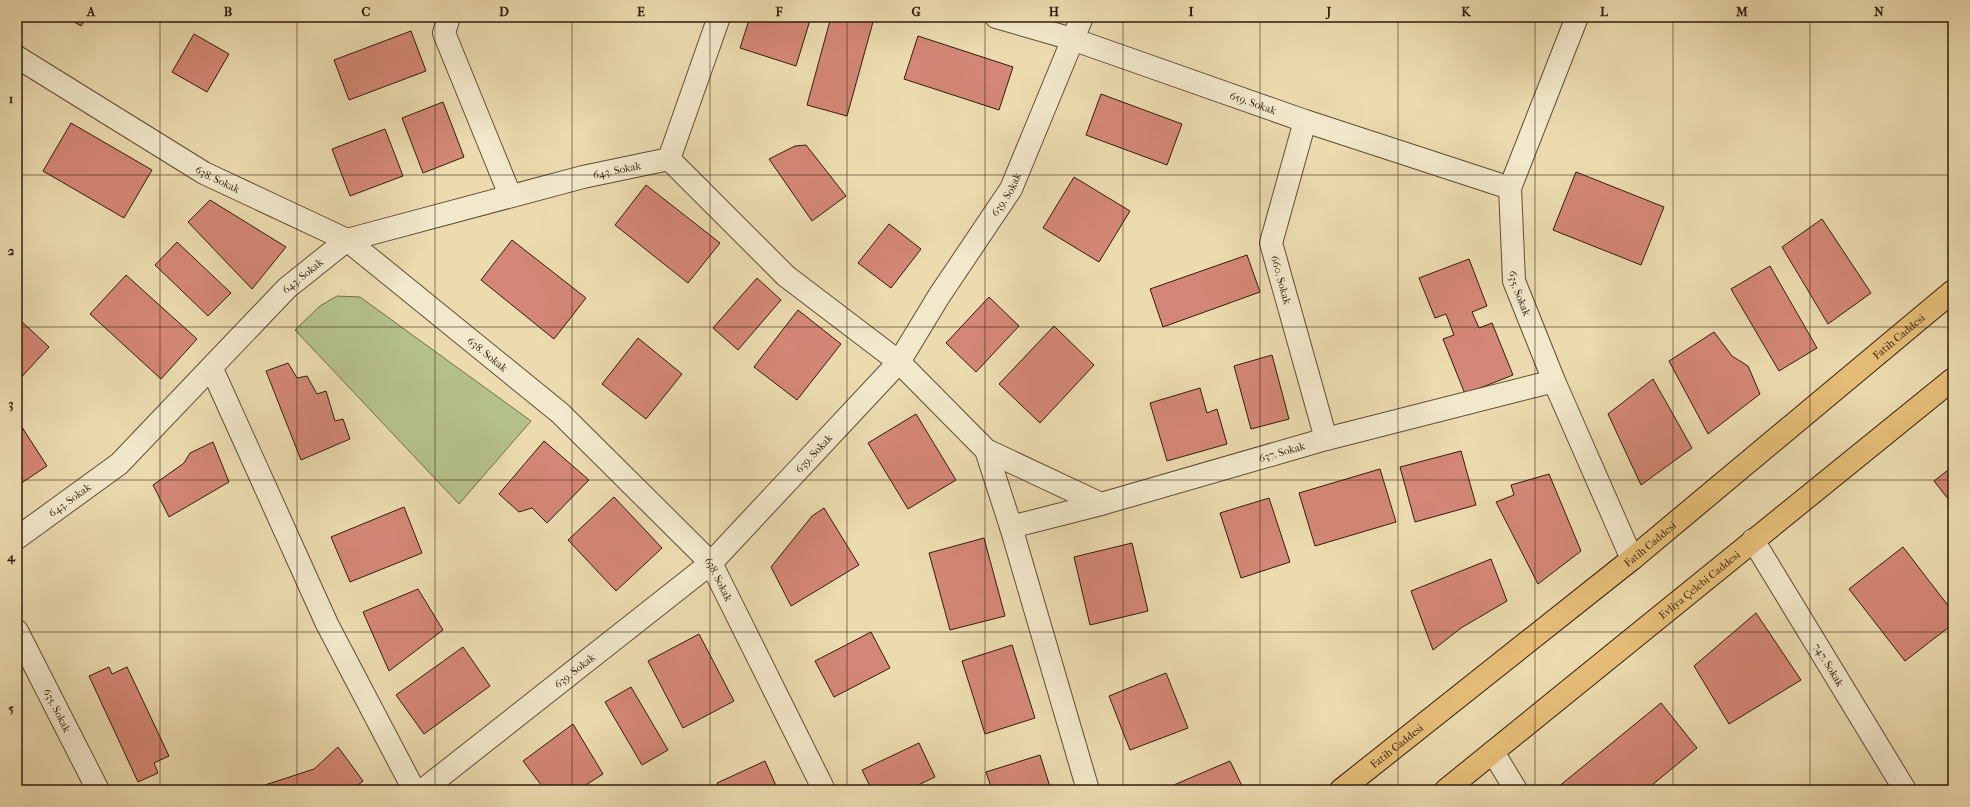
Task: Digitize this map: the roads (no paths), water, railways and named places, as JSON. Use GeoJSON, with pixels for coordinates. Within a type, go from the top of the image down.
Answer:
{"type":"FeatureCollection","features":[{"type":"Feature","properties":{"kind":"main road","name":"Fatih Caddesi"},"geometry":{"type":"LineString","coordinates":[[1341,790],[1632,559],[1953,291]]}},
{"type":"Feature","properties":{"kind":"main road","name":"Evliya Çelebi Caddesi"},"geometry":{"type":"LineString","coordinates":[[1446,790],[1953,379]]}},
{"type":"Feature","properties":{"kind":"street"},"geometry":{"type":"LineString","coordinates":[[449,17],[444,33],[510,195]]}},
{"type":"Feature","properties":{"kind":"street"},"geometry":{"type":"LineString","coordinates":[[719,17],[669,160],[786,276],[899,362],[986,450],[1101,504]]}},
{"type":"Feature","properties":{"kind":"street","name":"659. Sokak"},"geometry":{"type":"LineString","coordinates":[[996,17],[1072,39],[1305,122],[1510,188]]}},
{"type":"Feature","properties":{"kind":"street","name":"639. Sokak"},"geometry":{"type":"LineString","coordinates":[[422,790],[711,563],[899,362],[939,296],[1011,190],[1082,17]]}},
{"type":"Feature","properties":{"kind":"street","name":"635. Sokak"},"geometry":{"type":"LineString","coordinates":[[1577,17],[1510,188],[1514,281],[1554,381],[1632,559]]}},
{"type":"Feature","properties":{"kind":"street","name":"638. Sokak"},"geometry":{"type":"LineString","coordinates":[[17,57],[204,173],[347,240],[560,413],[711,563],[824,790]]}},
{"type":"Feature","properties":{"kind":"street","name":"660. Sokak"},"geometry":{"type":"LineString","coordinates":[[1305,122],[1271,243],[1326,438]]}},
{"type":"Feature","properties":{"kind":"street","name":"643. Sokak"},"geometry":{"type":"LineString","coordinates":[[17,538],[119,464],[212,369],[287,288],[347,240],[510,195],[583,177],[669,160]]}},
{"type":"Feature","properties":{"kind":"street"},"geometry":{"type":"LineString","coordinates":[[212,369],[327,624],[414,790]]}},
{"type":"Feature","properties":{"kind":"street","name":"637. Sokak"},"geometry":{"type":"LineString","coordinates":[[1011,527],[1101,504],[1326,438],[1554,381]]}},
{"type":"Feature","properties":{"kind":"street"},"geometry":{"type":"LineString","coordinates":[[986,450],[1011,527],[1088,790]]}},
{"type":"Feature","properties":{"kind":"street","name":"747. Sokak"},"geometry":{"type":"LineString","coordinates":[[1753,540],[1905,790]]}},
{"type":"Feature","properties":{"kind":"street","name":"635. Sokak"},"geometry":{"type":"LineString","coordinates":[[17,631],[98,790]]}},
{"type":"Feature","properties":{"kind":"street"},"geometry":{"type":"LineString","coordinates":[[1493,752],[1516,790]]}}]}
